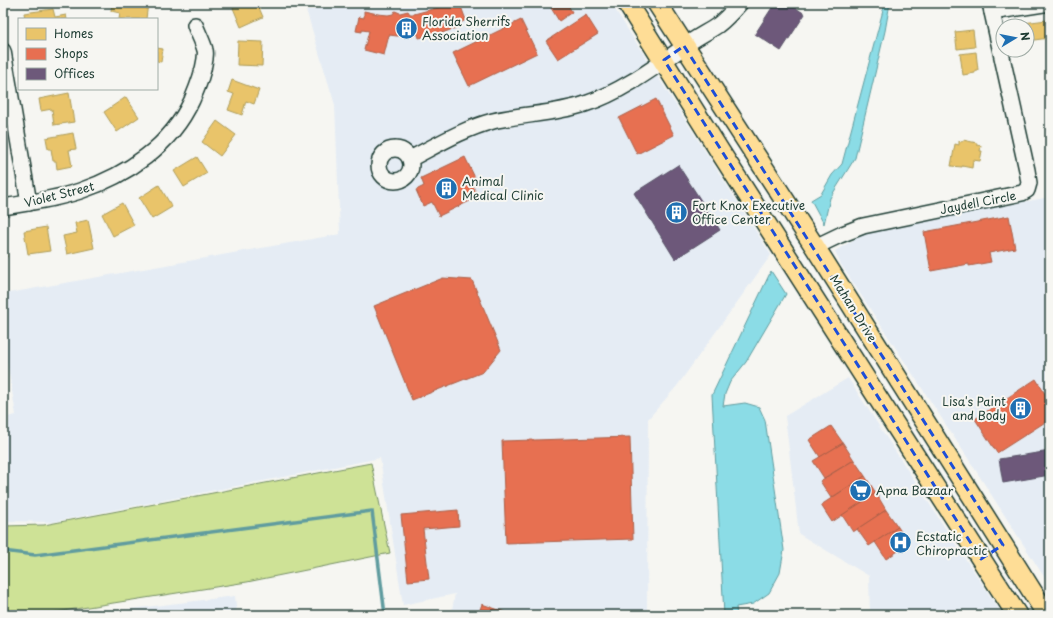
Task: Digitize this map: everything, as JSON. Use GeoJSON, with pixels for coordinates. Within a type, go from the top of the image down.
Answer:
{"type":"FeatureCollection","features":[{"type":"Feature","properties":{"kind":"main road"},"geometry":{"type":"LineString","coordinates":[[627,3],[719,150],[1017,615]]}},
{"type":"Feature","properties":{"kind":"main road","name":"Mahan Drive"},"geometry":{"type":"LineString","coordinates":[[657,3],[815,247],[1047,615]]}},
{"type":"Feature","properties":{"kind":"main road"},"geometry":{"type":"LineString","coordinates":[[776,238],[788,218],[790,209]]}},
{"type":"Feature","properties":{"kind":"main road"},"geometry":{"type":"LineString","coordinates":[[776,238],[815,247]]}},
{"type":"Feature","properties":{"kind":"main road"},"geometry":{"type":"LineString","coordinates":[[981,559],[1003,545]]}},
{"type":"Feature","properties":{"kind":"street"},"geometry":{"type":"LineString","coordinates":[[410,159],[459,133],[477,126],[494,121],[569,108],[603,98],[718,25],[740,3]]}},
{"type":"Feature","properties":{"kind":"street"},"geometry":{"type":"LineString","coordinates":[[991,8],[1050,3]]}},
{"type":"Feature","properties":{"kind":"street","name":"Jaydell Circle"},"geometry":{"type":"LineString","coordinates":[[815,247],[863,226],[1022,193],[1027,190],[1029,183],[1027,170],[991,8]]}},
{"type":"Feature","properties":{"kind":"street","name":"Violet Street"},"geometry":{"type":"LineString","coordinates":[[3,207],[65,195],[101,183],[140,162],[156,149],[180,122],[190,105],[198,86],[206,51],[195,25]]}},
{"type":"Feature","properties":{"kind":"street"},"geometry":{"type":"LineString","coordinates":[[3,51],[29,203]]}},
{"type":"Feature","properties":{"kind":"highlighted area"},"geometry":{"type":"Polygon","coordinates":[[[684,46],[1003,545],[981,559],[664,60],[684,46]]]}},
{"type":"Feature","properties":{"kind":"shaded area"},"geometry":{"type":"Polygon","coordinates":[[[304,3],[611,3],[771,255],[677,386],[648,419],[647,615],[451,615],[455,594],[403,605],[380,458],[53,522],[3,521],[3,418],[16,415],[3,337],[3,294],[340,234],[335,105],[304,3]]]}},
{"type":"Feature","properties":{"kind":"shaded area"},"geometry":{"type":"Polygon","coordinates":[[[1050,197],[1050,586],[840,263],[835,251],[870,230],[1050,197]]]}},
{"type":"Feature","properties":{"kind":"shaded area"},"geometry":{"type":"Polygon","coordinates":[[[848,378],[1003,615],[870,615],[869,576],[799,534],[785,416],[848,378]]]}},
{"type":"Feature","properties":{"kind":"shaded area"},"geometry":{"type":"Polygon","coordinates":[[[235,596],[237,615],[82,615],[235,596]]]}},
{"type":"Feature","properties":{"kind":"green space"},"geometry":{"type":"Polygon","coordinates":[[[371,463],[390,553],[247,582],[37,615],[14,615],[3,610],[3,526],[44,525],[371,463]]]}},
{"type":"Feature","properties":{"kind":"water"},"geometry":{"type":"Polygon","coordinates":[[[885,3],[890,3],[885,31],[855,158],[830,198],[824,224],[811,200],[821,194],[832,175],[842,164],[885,3]]]}},
{"type":"Feature","properties":{"kind":"water"},"geometry":{"type":"Polygon","coordinates":[[[771,271],[786,294],[746,362],[730,382],[725,394],[723,406],[745,403],[759,407],[765,420],[784,550],[780,573],[769,593],[753,604],[736,607],[737,615],[724,615],[712,395],[771,271]]]}},
{"type":"Feature","properties":{"kind":"building: Homes"},"geometry":{"type":"Polygon","coordinates":[[[112,3],[148,3],[146,18],[119,18],[120,13],[111,11],[112,3]]]}},
{"type":"Feature","properties":{"kind":"building: Homes"},"geometry":{"type":"Polygon","coordinates":[[[231,3],[257,3],[263,17],[241,27],[231,3]]]}},
{"type":"Feature","properties":{"kind":"building: Homes"},"geometry":{"type":"Polygon","coordinates":[[[53,9],[55,17],[66,15],[67,18],[25,18],[24,13],[53,9]]]}},
{"type":"Feature","properties":{"kind":"building: Homes"},"geometry":{"type":"Polygon","coordinates":[[[1047,20],[1049,38],[1035,40],[1035,22],[1047,20]]]}},
{"type":"Feature","properties":{"kind":"building: Homes"},"geometry":{"type":"Polygon","coordinates":[[[973,30],[975,47],[957,49],[955,32],[973,30]]]}},
{"type":"Feature","properties":{"kind":"building: Homes"},"geometry":{"type":"Polygon","coordinates":[[[238,41],[263,42],[262,66],[237,65],[238,41]]]}},
{"type":"Feature","properties":{"kind":"building: Homes"},"geometry":{"type":"Polygon","coordinates":[[[158,48],[163,49],[161,62],[158,61],[158,48]]]}},
{"type":"Feature","properties":{"kind":"building: Homes"},"geometry":{"type":"Polygon","coordinates":[[[976,52],[978,70],[975,70],[975,73],[963,75],[960,54],[976,52]]]}},
{"type":"Feature","properties":{"kind":"building: Homes"},"geometry":{"type":"Polygon","coordinates":[[[232,80],[259,90],[254,104],[246,101],[242,115],[228,110],[234,94],[228,92],[232,80]]]}},
{"type":"Feature","properties":{"kind":"building: Homes"},"geometry":{"type":"Polygon","coordinates":[[[69,93],[74,122],[54,125],[52,109],[41,111],[39,99],[69,93]]]}},
{"type":"Feature","properties":{"kind":"building: Homes"},"geometry":{"type":"Polygon","coordinates":[[[126,97],[139,117],[117,132],[104,112],[126,97]]]}},
{"type":"Feature","properties":{"kind":"building: Homes"},"geometry":{"type":"Polygon","coordinates":[[[217,121],[236,135],[220,156],[202,142],[217,121]]]}},
{"type":"Feature","properties":{"kind":"building: Homes"},"geometry":{"type":"Polygon","coordinates":[[[73,133],[76,149],[69,150],[72,166],[57,169],[56,161],[53,161],[51,149],[48,149],[46,138],[73,133]]]}},
{"type":"Feature","properties":{"kind":"building: Homes"},"geometry":{"type":"Polygon","coordinates":[[[963,140],[977,143],[977,145],[981,146],[980,151],[982,151],[980,161],[973,160],[972,168],[951,166],[955,144],[959,145],[959,141],[962,142],[963,140]]]}},
{"type":"Feature","properties":{"kind":"building: Homes"},"geometry":{"type":"Polygon","coordinates":[[[197,157],[207,173],[184,187],[174,171],[197,157]]]}},
{"type":"Feature","properties":{"kind":"building: Homes"},"geometry":{"type":"Polygon","coordinates":[[[159,185],[172,207],[152,219],[139,198],[159,185]]]}},
{"type":"Feature","properties":{"kind":"building: Homes"},"geometry":{"type":"Polygon","coordinates":[[[122,203],[134,225],[113,236],[102,214],[122,203]]]}},
{"type":"Feature","properties":{"kind":"building: Homes"},"geometry":{"type":"Polygon","coordinates":[[[88,220],[94,248],[67,254],[63,236],[77,233],[75,223],[88,220]]]}},
{"type":"Feature","properties":{"kind":"building: Homes"},"geometry":{"type":"Polygon","coordinates":[[[46,227],[50,251],[28,254],[24,231],[46,227]]]}},
{"type":"Feature","properties":{"kind":"building: Homes"},"geometry":{"type":"Polygon","coordinates":[[[3,238],[7,257],[3,258],[3,238]]]}},
{"type":"Feature","properties":{"kind":"building: Shops","name":"Florida Sherrifs Association"},"geometry":{"type":"Polygon","coordinates":[[[447,3],[454,3],[456,6],[460,4],[466,20],[460,23],[461,26],[442,33],[419,38],[418,34],[397,36],[389,35],[384,55],[364,50],[369,31],[356,31],[359,17],[364,18],[364,11],[388,15],[393,14],[395,11],[400,13],[408,11],[410,14],[414,14],[440,7],[447,3]]]}},
{"type":"Feature","properties":{"kind":"building: Shops"},"geometry":{"type":"Polygon","coordinates":[[[548,3],[567,3],[572,12],[559,21],[548,3]]]}},
{"type":"Feature","properties":{"kind":"building: Shops"},"geometry":{"type":"Polygon","coordinates":[[[586,15],[598,34],[558,59],[546,41],[586,15]]]}},
{"type":"Feature","properties":{"kind":"building: Shops"},"geometry":{"type":"Polygon","coordinates":[[[521,20],[537,53],[469,86],[453,53],[521,20]]]}},
{"type":"Feature","properties":{"kind":"building: Shops"},"geometry":{"type":"Polygon","coordinates":[[[656,99],[674,135],[637,154],[619,118],[656,99]]]}},
{"type":"Feature","properties":{"kind":"building: Shops","name":"Animal Medical Clinic"},"geometry":{"type":"Polygon","coordinates":[[[465,157],[478,184],[473,186],[478,197],[439,216],[432,202],[423,206],[416,190],[424,186],[421,178],[465,157]]]}},
{"type":"Feature","properties":{"kind":"building: Shops"},"geometry":{"type":"Polygon","coordinates":[[[1009,216],[1015,248],[989,253],[991,262],[969,266],[969,264],[931,271],[924,232],[1009,216]]]}},
{"type":"Feature","properties":{"kind":"building: Shops"},"geometry":{"type":"Polygon","coordinates":[[[443,278],[472,280],[501,350],[483,372],[412,400],[374,306],[443,278]]]}},
{"type":"Feature","properties":{"kind":"building: Shops","name":"Lisa's Paint and Body"},"geometry":{"type":"Polygon","coordinates":[[[1036,379],[1047,397],[1050,395],[1050,419],[997,453],[975,419],[1036,379]]]}},
{"type":"Feature","properties":{"kind":"building: Shops"},"geometry":{"type":"Polygon","coordinates":[[[831,426],[843,443],[820,457],[809,440],[831,426]]]}},
{"type":"Feature","properties":{"kind":"building: Shops"},"geometry":{"type":"Polygon","coordinates":[[[630,437],[633,539],[506,543],[502,441],[630,437]]]}},
{"type":"Feature","properties":{"kind":"building: Shops"},"geometry":{"type":"Polygon","coordinates":[[[843,443],[854,460],[824,478],[813,461],[843,443]]]}},
{"type":"Feature","properties":{"kind":"building: Shops"},"geometry":{"type":"Polygon","coordinates":[[[854,460],[865,476],[831,498],[820,481],[854,460]]]}},
{"type":"Feature","properties":{"kind":"building: Shops"},"geometry":{"type":"Polygon","coordinates":[[[865,476],[876,493],[832,522],[821,505],[865,476]]]}},
{"type":"Feature","properties":{"kind":"building: Shops"},"geometry":{"type":"Polygon","coordinates":[[[876,493],[886,510],[853,532],[842,515],[876,493]]]}},
{"type":"Feature","properties":{"kind":"building: Shops"},"geometry":{"type":"Polygon","coordinates":[[[458,510],[459,526],[423,529],[429,579],[408,581],[401,515],[458,510]]]}},
{"type":"Feature","properties":{"kind":"building: Shops"},"geometry":{"type":"Polygon","coordinates":[[[886,510],[898,527],[869,546],[857,529],[886,510]]]}},
{"type":"Feature","properties":{"kind":"building: Shops"},"geometry":{"type":"Polygon","coordinates":[[[898,527],[909,544],[886,559],[875,542],[898,527]]]}},
{"type":"Feature","properties":{"kind":"building: Shops"},"geometry":{"type":"Polygon","coordinates":[[[482,604],[513,615],[478,615],[482,604]]]}},
{"type":"Feature","properties":{"kind":"building: Offices"},"geometry":{"type":"Polygon","coordinates":[[[775,3],[788,3],[805,14],[781,51],[755,34],[775,3]]]}},
{"type":"Feature","properties":{"kind":"building: Offices","name":"Fort Knox Executive Office Center"},"geometry":{"type":"Polygon","coordinates":[[[678,165],[720,230],[675,259],[634,193],[678,165]]]}},
{"type":"Feature","properties":{"kind":"building: Offices"},"geometry":{"type":"Polygon","coordinates":[[[1050,451],[1050,475],[1003,483],[999,459],[1050,451]]]}},
{"type":"Feature","properties":{"kind":"waterway"},"geometry":{"type":"LineString","coordinates":[[3,551],[35,555],[372,511],[385,615]]}},
{"type":"Feature","properties":{"kind":"place","name":"Florida Sherrifs Association"},"geometry":{"type":"Point","coordinates":[406,28]}},
{"type":"Feature","properties":{"kind":"place","name":"Animal Medical Clinic"},"geometry":{"type":"Point","coordinates":[447,188]}},
{"type":"Feature","properties":{"kind":"place","name":"Fort Knox Executive Office Center"},"geometry":{"type":"Point","coordinates":[677,212]}},
{"type":"Feature","properties":{"kind":"place","name":"Lisa's Paint and Body"},"geometry":{"type":"Point","coordinates":[1021,408]}},
{"type":"Feature","properties":{"kind":"place","name":"Apna Bazaar"},"geometry":{"type":"Point","coordinates":[861,490]}},
{"type":"Feature","properties":{"kind":"place","name":"Ecstatic Chiropractic"},"geometry":{"type":"Point","coordinates":[900,543]}}]}
